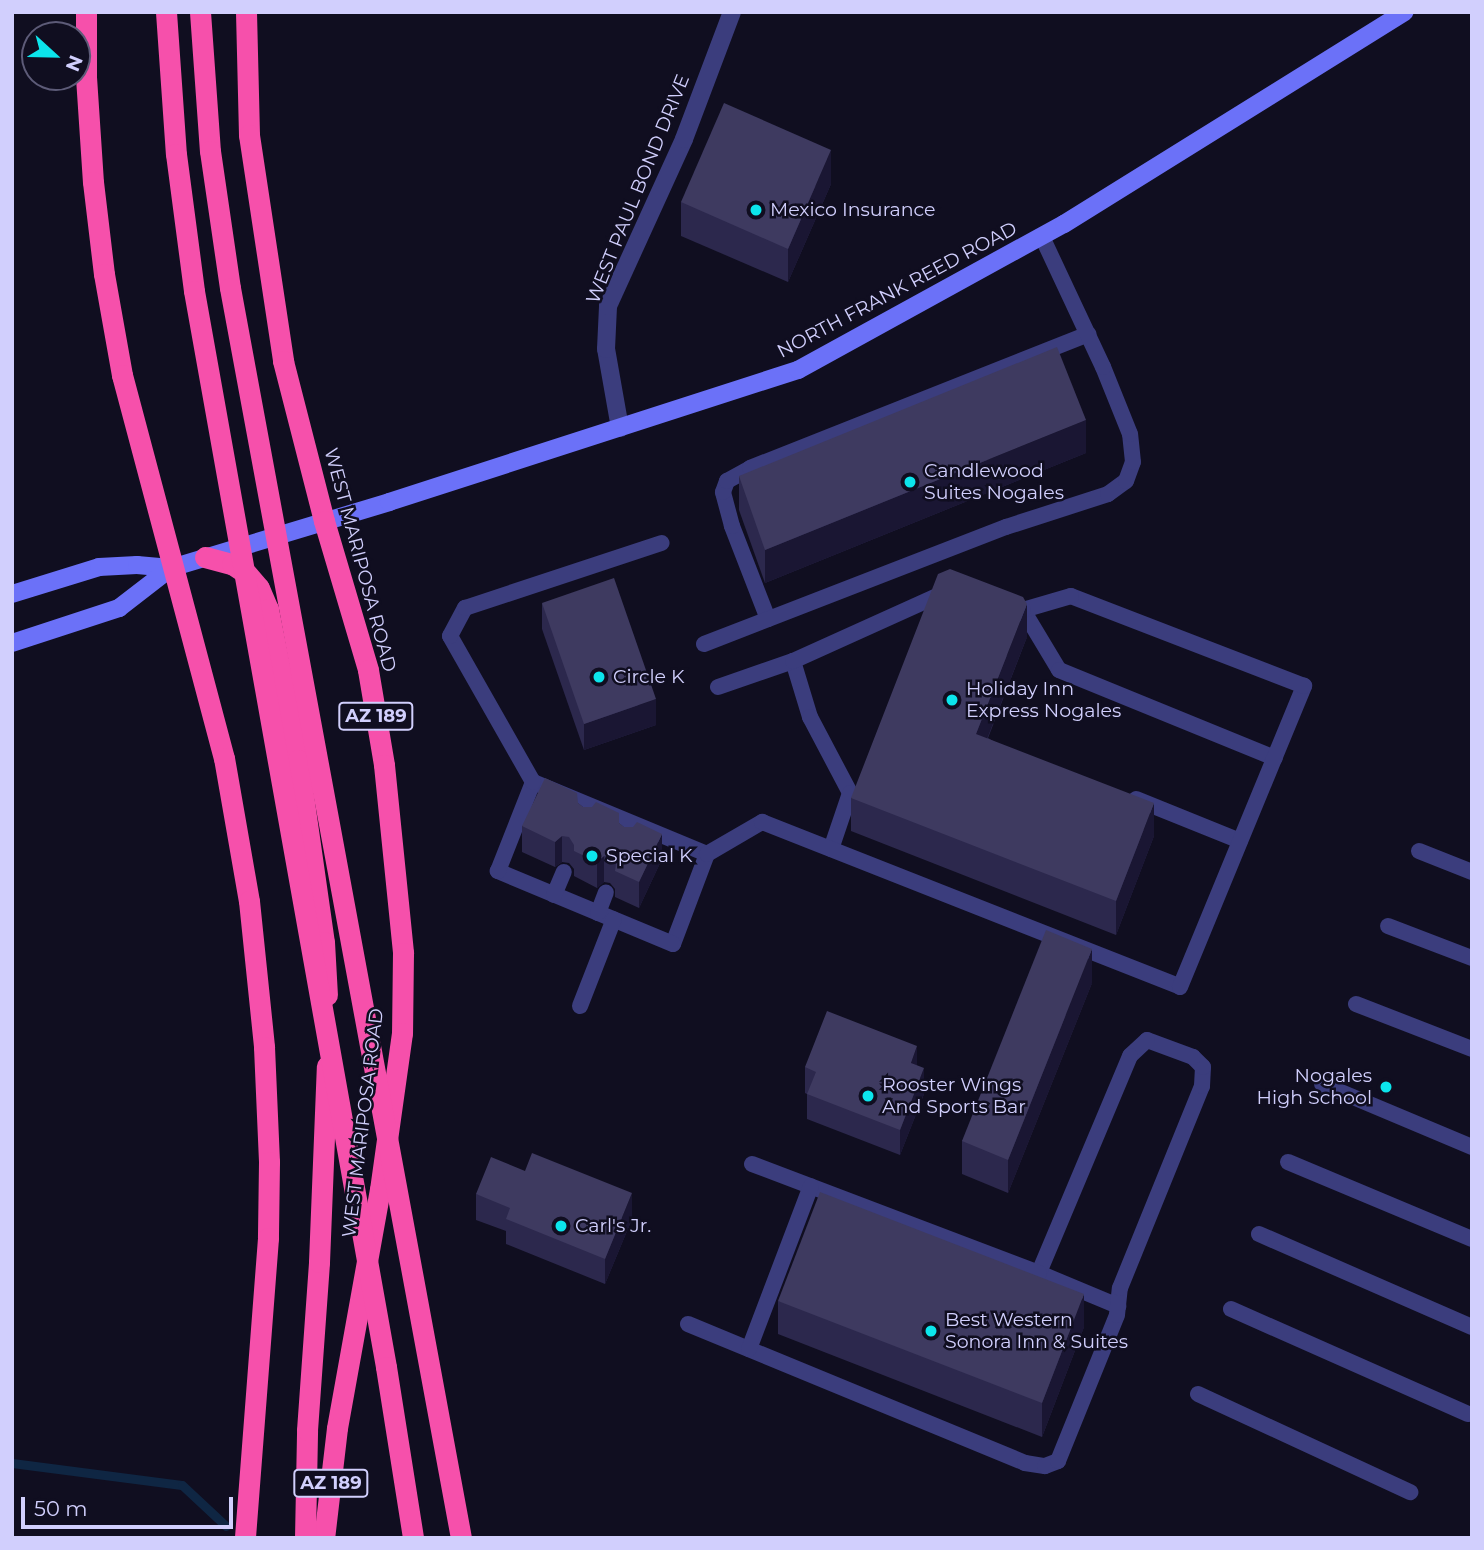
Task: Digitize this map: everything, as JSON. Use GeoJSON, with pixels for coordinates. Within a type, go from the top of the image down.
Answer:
{"type":"FeatureCollection","features":[{"type":"Feature","properties":{"kind":"highway"},"geometry":{"type":"LineString","coordinates":[[86,12],[86,77],[93,182],[104,274],[122,375],[224,758],[249,901],[264,1047],[268,1238],[245,1538]]}},
{"type":"Feature","properties":{"kind":"highway"},"geometry":{"type":"LineString","coordinates":[[166,12],[176,154],[194,291],[386,1367],[413,1538]]}},
{"type":"Feature","properties":{"kind":"highway"},"geometry":{"type":"LineString","coordinates":[[200,12],[211,151],[230,288],[461,1538]]}},
{"type":"Feature","properties":{"kind":"highway","name":"WEST MARIPOSA ROAD"},"geometry":{"type":"LineString","coordinates":[[246,12],[249,135],[283,361],[324,521],[368,670],[386,777],[403,953],[402,1032],[384,1163],[337,1428],[324,1538]]}},
{"type":"Feature","properties":{"kind":"highway"},"geometry":{"type":"LineString","coordinates":[[205,557],[232,564],[247,574],[259,588],[268,609],[298,760],[324,942],[328,1020],[326,1124],[307,1430],[305,1538]]}},
{"type":"Feature","properties":{"kind":"street","name":"WEST PAUL BOND DRIVE"},"geometry":{"type":"LineString","coordinates":[[620,428],[606,349],[608,306],[684,139],[732,12]]}},
{"type":"Feature","properties":{"kind":"street","name":"NORTH FRANK REED ROAD"},"geometry":{"type":"LineString","coordinates":[[172,568],[798,370],[1042,236],[1404,12]]}},
{"type":"Feature","properties":{"kind":"street"},"geometry":{"type":"LineString","coordinates":[[12,594],[99,567],[137,565],[172,568]]}},
{"type":"Feature","properties":{"kind":"street"},"geometry":{"type":"LineString","coordinates":[[12,643],[119,608],[172,568]]}},
{"type":"Feature","properties":{"kind":"lane"},"geometry":{"type":"LineString","coordinates":[[704,644],[1006,527],[1108,494],[1126,481],[1133,462],[1130,434],[1042,236]]}},
{"type":"Feature","properties":{"kind":"lane"},"geometry":{"type":"LineString","coordinates":[[768,619],[732,526],[723,492],[727,481],[750,468],[1087,334]]}},
{"type":"Feature","properties":{"kind":"lane"},"geometry":{"type":"LineString","coordinates":[[662,543],[465,608],[450,636],[533,782],[707,854]]}},
{"type":"Feature","properties":{"kind":"lane"},"geometry":{"type":"LineString","coordinates":[[718,687],[793,662],[951,590],[963,593]]}},
{"type":"Feature","properties":{"kind":"lane"},"geometry":{"type":"LineString","coordinates":[[533,782],[498,872],[673,944],[707,854],[762,822],[1181,987],[1304,686],[1071,596],[1023,610],[987,600]]}},
{"type":"Feature","properties":{"kind":"lane"},"geometry":{"type":"LineString","coordinates":[[1023,610],[1059,670],[1275,758]]}},
{"type":"Feature","properties":{"kind":"lane"},"geometry":{"type":"LineString","coordinates":[[793,662],[810,717],[849,793],[831,849]]}},
{"type":"Feature","properties":{"kind":"lane"},"geometry":{"type":"LineString","coordinates":[[1125,794],[1240,841]]}},
{"type":"Feature","properties":{"kind":"lane"},"geometry":{"type":"LineString","coordinates":[[587,823],[595,807]]}},
{"type":"Feature","properties":{"kind":"lane"},"geometry":{"type":"LineString","coordinates":[[628,843],[637,825]]}},
{"type":"Feature","properties":{"kind":"lane"},"geometry":{"type":"LineString","coordinates":[[1419,852],[1472,872]]}},
{"type":"Feature","properties":{"kind":"lane"},"geometry":{"type":"LineString","coordinates":[[554,895],[564,872]]}},
{"type":"Feature","properties":{"kind":"lane"},"geometry":{"type":"LineString","coordinates":[[598,913],[606,892]]}},
{"type":"Feature","properties":{"kind":"lane"},"geometry":{"type":"LineString","coordinates":[[580,1006],[614,919]]}},
{"type":"Feature","properties":{"kind":"lane"},"geometry":{"type":"LineString","coordinates":[[1388,926],[1472,958]]}},
{"type":"Feature","properties":{"kind":"lane"},"geometry":{"type":"LineString","coordinates":[[1356,1004],[1472,1049]]}},
{"type":"Feature","properties":{"kind":"lane"},"geometry":{"type":"LineString","coordinates":[[688,1324],[1025,1463],[1045,1466],[1058,1461],[1072,1434],[1118,1306],[1120,1288],[1202,1086],[1203,1067],[1193,1057],[1167,1045],[1147,1040],[1130,1056],[1039,1273]]}},
{"type":"Feature","properties":{"kind":"lane"},"geometry":{"type":"LineString","coordinates":[[1322,1084],[1472,1147]]}},
{"type":"Feature","properties":{"kind":"lane"},"geometry":{"type":"LineString","coordinates":[[1289,1162],[1472,1238]]}},
{"type":"Feature","properties":{"kind":"lane"},"geometry":{"type":"LineString","coordinates":[[752,1164],[1039,1273],[1118,1306]]}},
{"type":"Feature","properties":{"kind":"lane"},"geometry":{"type":"LineString","coordinates":[[749,1349],[811,1186]]}},
{"type":"Feature","properties":{"kind":"lane"},"geometry":{"type":"LineString","coordinates":[[1259,1234],[1472,1327]]}},
{"type":"Feature","properties":{"kind":"lane"},"geometry":{"type":"LineString","coordinates":[[1231,1309],[1468,1414]]}},
{"type":"Feature","properties":{"kind":"lane"},"geometry":{"type":"LineString","coordinates":[[1198,1394],[1410,1492]]}},
{"type":"Feature","properties":{"kind":"building","name":"Mexico Insurance"},"geometry":{"type":"Polygon","coordinates":[[[724,103],[831,150],[788,249],[681,202],[724,103]]]}},
{"type":"Feature","properties":{"kind":"building"},"geometry":{"type":"Polygon","coordinates":[[[1057,347],[1086,420],[765,550],[739,476],[1057,347]]]}},
{"type":"Feature","properties":{"kind":"building","name":"Holiday Inn Express Nogales"},"geometry":{"type":"Polygon","coordinates":[[[950,569],[1023,597],[1027,604],[976,734],[1154,803],[1116,901],[851,798],[938,574],[950,569]]]}},
{"type":"Feature","properties":{"kind":"building","name":"Circle K"},"geometry":{"type":"Polygon","coordinates":[[[614,578],[656,699],[584,724],[542,603],[614,578]]]}},
{"type":"Feature","properties":{"kind":"building"},"geometry":{"type":"Polygon","coordinates":[[[545,778],[577,793],[578,803],[583,807],[592,807],[596,802],[619,813],[619,823],[624,827],[633,827],[637,822],[662,834],[639,882],[615,871],[616,864],[610,857],[604,856],[597,862],[574,851],[569,837],[562,836],[555,842],[522,826],[545,778]]]}},
{"type":"Feature","properties":{"kind":"building"},"geometry":{"type":"Polygon","coordinates":[[[1046,930],[1092,949],[1008,1160],[962,1141],[1046,930]]]}},
{"type":"Feature","properties":{"kind":"building","name":"Rooster Wings And Sports Bar"},"geometry":{"type":"Polygon","coordinates":[[[827,1011],[917,1046],[911,1063],[924,1068],[900,1130],[807,1094],[816,1072],[805,1067],[827,1011]]]}},
{"type":"Feature","properties":{"kind":"building"},"geometry":{"type":"Polygon","coordinates":[[[532,1153],[632,1193],[605,1259],[506,1219],[510,1208],[476,1194],[491,1157],[525,1171],[532,1153]]]}},
{"type":"Feature","properties":{"kind":"building","name":"Best Western Sonora Inn & Suites"},"geometry":{"type":"Polygon","coordinates":[[[820,1192],[1084,1294],[1042,1403],[778,1301],[820,1192]]]}},
{"type":"Feature","properties":{"kind":"waterway"},"geometry":{"type":"LineString","coordinates":[[12,1463],[182,1485],[226,1526]]}},
{"type":"Feature","properties":{"kind":"place","name":"Mexico Insurance"},"geometry":{"type":"Point","coordinates":[756,210]}},
{"type":"Feature","properties":{"kind":"place","name":"Candlewood Suites Nogales"},"geometry":{"type":"Point","coordinates":[910,482]}},
{"type":"Feature","properties":{"kind":"place","name":"Circle K"},"geometry":{"type":"Point","coordinates":[599,677]}},
{"type":"Feature","properties":{"kind":"place","name":"Holiday Inn Express Nogales"},"geometry":{"type":"Point","coordinates":[952,700]}},
{"type":"Feature","properties":{"kind":"place","name":"Special K"},"geometry":{"type":"Point","coordinates":[592,856]}},
{"type":"Feature","properties":{"kind":"place","name":"Nogales High School"},"geometry":{"type":"Point","coordinates":[1386,1087]}},
{"type":"Feature","properties":{"kind":"place","name":"Rooster Wings And Sports Bar"},"geometry":{"type":"Point","coordinates":[868,1096]}},
{"type":"Feature","properties":{"kind":"place","name":"Carl's Jr."},"geometry":{"type":"Point","coordinates":[561,1226]}},
{"type":"Feature","properties":{"kind":"place","name":"Best Western Sonora Inn & Suites"},"geometry":{"type":"Point","coordinates":[931,1331]}}]}
